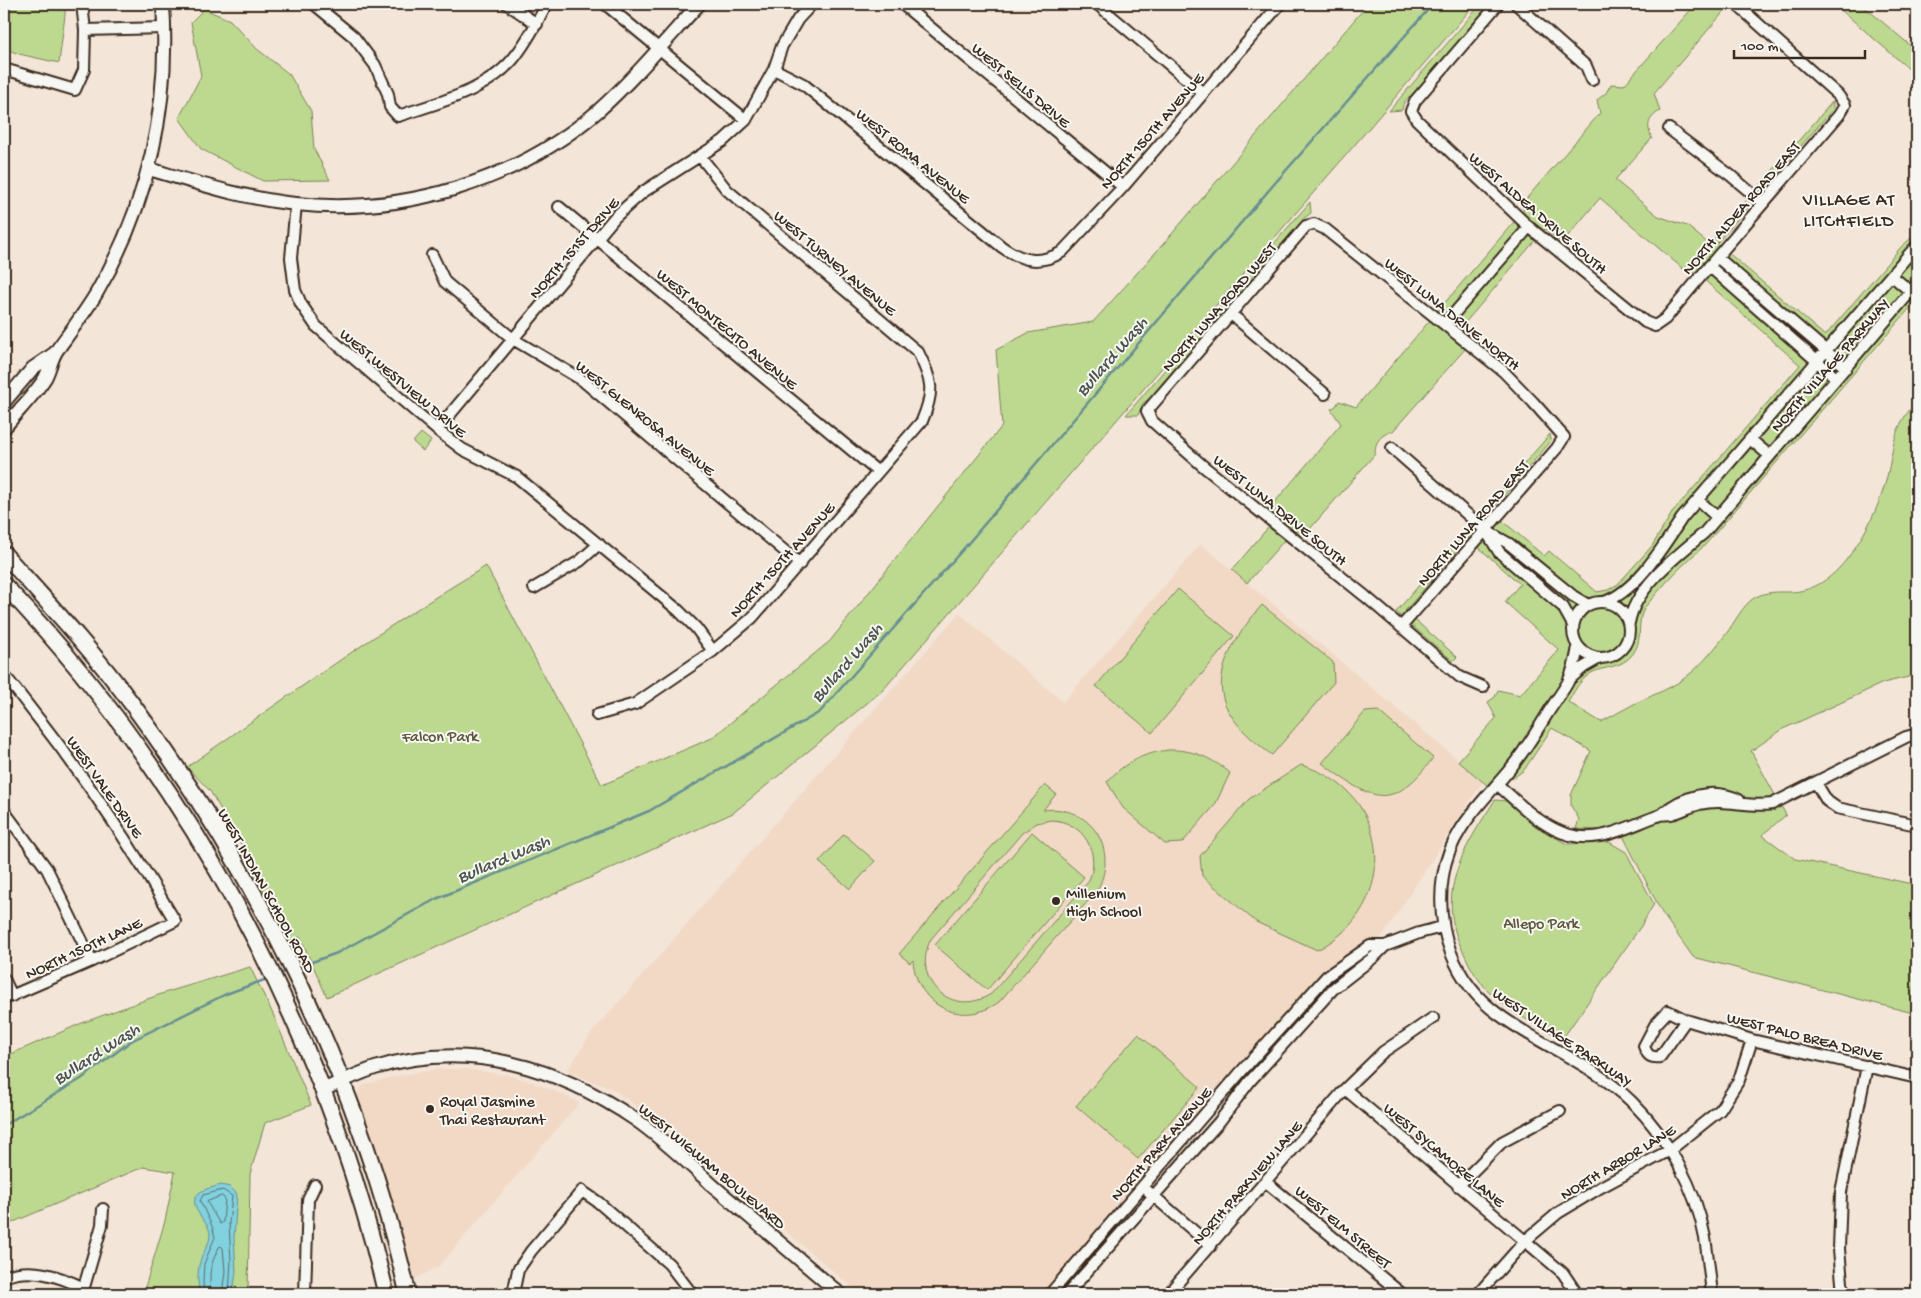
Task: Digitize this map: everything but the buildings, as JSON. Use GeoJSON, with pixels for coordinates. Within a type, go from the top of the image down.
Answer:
{"type":"FeatureCollection","features":[{"type":"Feature","properties":{"kind":"main road","name":"WEST INDIAN SCHOOL ROAD"},"geometry":{"type":"LineString","coordinates":[[4,554],[90,652],[131,703],[227,847],[283,950],[343,1081],[387,1212],[408,1294]]}},
{"type":"Feature","properties":{"kind":"main road"},"geometry":{"type":"LineString","coordinates":[[4,585],[86,681],[140,751],[202,846],[260,949],[323,1090],[348,1159],[373,1242],[386,1294]]}},
{"type":"Feature","properties":{"kind":"street"},"geometry":{"type":"LineString","coordinates":[[4,68],[75,90],[84,70],[85,30],[82,4]]}},
{"type":"Feature","properties":{"kind":"street"},"geometry":{"type":"LineString","coordinates":[[4,428],[45,378],[55,353],[82,316],[110,270],[132,221],[149,170],[161,102],[164,72],[163,4]]}},
{"type":"Feature","properties":{"kind":"street"},"geometry":{"type":"LineString","coordinates":[[314,4],[354,37],[378,72],[388,94],[390,107],[398,116],[446,101],[473,89],[496,75],[516,55],[547,4]]}},
{"type":"Feature","properties":{"kind":"street"},"geometry":{"type":"LineString","coordinates":[[507,4],[536,24]]}},
{"type":"Feature","properties":{"kind":"street"},"geometry":{"type":"LineString","coordinates":[[605,4],[746,120]]}},
{"type":"Feature","properties":{"kind":"street"},"geometry":{"type":"LineString","coordinates":[[149,170],[234,193],[296,204],[346,207],[378,205],[416,199],[480,180],[533,156],[584,122],[628,82],[699,4]]}},
{"type":"Feature","properties":{"kind":"street","name":"NORTH 151ST DRIVE"},"geometry":{"type":"LineString","coordinates":[[437,430],[615,217],[643,192],[722,142],[746,120],[774,69],[782,46],[798,20],[812,4]]}},
{"type":"Feature","properties":{"kind":"street","name":"WEST SELLS DRIVE"},"geometry":{"type":"LineString","coordinates":[[902,4],[1123,187]]}},
{"type":"Feature","properties":{"kind":"street"},"geometry":{"type":"LineString","coordinates":[[1096,4],[1203,93]]}},
{"type":"Feature","properties":{"kind":"street","name":"NORTH 150TH AVENUE"},"geometry":{"type":"LineString","coordinates":[[1036,261],[1053,258],[1062,252],[1123,187],[1280,4]]}},
{"type":"Feature","properties":{"kind":"street","name":"WEST ALDEA DRIVE SOUTH"},"geometry":{"type":"LineString","coordinates":[[1498,4],[1415,101],[1411,111],[1424,126],[1529,227],[1644,322],[1655,326]]}},
{"type":"Feature","properties":{"kind":"street"},"geometry":{"type":"LineString","coordinates":[[1516,4],[1586,66],[1592,80]]}},
{"type":"Feature","properties":{"kind":"street","name":"NORTH ALDEA ROAD EAST"},"geometry":{"type":"LineString","coordinates":[[1655,326],[1665,319],[1839,115],[1845,105],[1838,95],[1736,4]]}},
{"type":"Feature","properties":{"kind":"street"},"geometry":{"type":"LineString","coordinates":[[85,30],[164,28]]}},
{"type":"Feature","properties":{"kind":"street","name":"WEST ROMA AVENUE"},"geometry":{"type":"LineString","coordinates":[[774,69],[803,84],[1002,247],[1024,260],[1036,261]]}},
{"type":"Feature","properties":{"kind":"street"},"geometry":{"type":"LineString","coordinates":[[1669,129],[1763,202]]}},
{"type":"Feature","properties":{"kind":"street","name":"WEST TURNEY AVENUE"},"geometry":{"type":"LineString","coordinates":[[700,156],[727,190],[918,352],[930,375],[930,402]]}},
{"type":"Feature","properties":{"kind":"street","name":"WEST WESTVIEW DRIVE"},"geometry":{"type":"LineString","coordinates":[[296,204],[292,251],[295,290],[308,316],[326,336],[462,449],[517,476],[688,620],[712,651]]}},
{"type":"Feature","properties":{"kind":"street","name":"WEST MONTECITO AVENUE"},"geometry":{"type":"LineString","coordinates":[[559,207],[878,472]]}},
{"type":"Feature","properties":{"kind":"street","name":"NORTH LUNA ROAD WEST"},"geometry":{"type":"LineString","coordinates":[[1147,411],[1306,226],[1314,224]]}},
{"type":"Feature","properties":{"kind":"street","name":"WEST LUNA DRIVE NORTH"},"geometry":{"type":"LineString","coordinates":[[1314,224],[1325,229],[1503,371],[1564,437]]}},
{"type":"Feature","properties":{"kind":"street"},"geometry":{"type":"LineString","coordinates":[[1445,324],[1529,227]]}},
{"type":"Feature","properties":{"kind":"street","name":"NORTH VILLAGE PARKWAY"},"geometry":{"type":"LineString","coordinates":[[1604,602],[1615,598],[1628,589],[1750,438],[1917,246]]}},
{"type":"Feature","properties":{"kind":"street","name":"WEST GLENROSA AVENUE"},"geometry":{"type":"LineString","coordinates":[[432,255],[445,282],[513,339],[582,380],[800,564]]}},
{"type":"Feature","properties":{"kind":"street"},"geometry":{"type":"LineString","coordinates":[[1717,257],[1846,368]]}},
{"type":"Feature","properties":{"kind":"street"},"geometry":{"type":"LineString","coordinates":[[1709,266],[1836,378]]}},
{"type":"Feature","properties":{"kind":"street","name":"NORTH VILLAGE PARKWAY"},"geometry":{"type":"LineString","coordinates":[[1629,623],[1636,601],[1669,563],[1704,533],[1914,288],[1891,275]]}},
{"type":"Feature","properties":{"kind":"street"},"geometry":{"type":"LineString","coordinates":[[1231,314],[1325,394]]}},
{"type":"Feature","properties":{"kind":"street"},"geometry":{"type":"LineString","coordinates":[[4,402],[33,368],[55,353]]}},
{"type":"Feature","properties":{"kind":"street","name":"NORTH 150TH AVENUE"},"geometry":{"type":"LineString","coordinates":[[597,715],[635,704],[712,651],[752,618],[922,421],[930,402]]}},
{"type":"Feature","properties":{"kind":"street","name":"WEST LUNA DRIVE SOUTH"},"geometry":{"type":"LineString","coordinates":[[1147,411],[1152,421],[1203,466],[1401,627],[1460,678],[1483,687]]}},
{"type":"Feature","properties":{"kind":"street","name":"NORTH LUNA ROAD EAST"},"geometry":{"type":"LineString","coordinates":[[1401,627],[1557,448],[1564,437]]}},
{"type":"Feature","properties":{"kind":"street","name":"NORTH VILLAGE PARKWAY"},"geometry":{"type":"LineString","coordinates":[[1750,438],[1770,456]]}},
{"type":"Feature","properties":{"kind":"street"},"geometry":{"type":"LineString","coordinates":[[1392,448],[1485,530],[1508,543],[1573,596],[1588,605]]}},
{"type":"Feature","properties":{"kind":"street"},"geometry":{"type":"LineString","coordinates":[[1698,500],[1717,517]]}},
{"type":"Feature","properties":{"kind":"street"},"geometry":{"type":"LineString","coordinates":[[1485,530],[1499,552],[1563,607],[1573,625],[1578,647],[1584,653],[1598,659],[1607,658],[1616,655],[1628,642],[1630,633],[1626,615],[1613,604],[1604,602],[1588,605],[1581,610],[1573,625]]}},
{"type":"Feature","properties":{"kind":"street"},"geometry":{"type":"LineString","coordinates":[[534,588],[580,561],[599,544]]}},
{"type":"Feature","properties":{"kind":"street","name":"WEST VILLAGE PARKWAY"},"geometry":{"type":"LineString","coordinates":[[1568,681],[1578,647]]}},
{"type":"Feature","properties":{"kind":"street","name":"WEST VILLAGE PARKWAY"},"geometry":{"type":"LineString","coordinates":[[1598,659],[1584,666],[1568,681],[1523,752],[1462,826],[1450,850],[1443,873],[1440,896],[1442,927],[1446,942],[1459,970],[1474,992],[1487,1005],[1510,1022],[1587,1067],[1611,1084],[1643,1114],[1670,1150],[1690,1188],[1701,1220],[1712,1294]]}},
{"type":"Feature","properties":{"kind":"street","name":"WEST VALE DRIVE"},"geometry":{"type":"LineString","coordinates":[[4,675],[73,762],[113,819],[146,870],[175,921]]}},
{"type":"Feature","properties":{"kind":"street"},"geometry":{"type":"LineString","coordinates":[[1497,784],[1544,824],[1561,832],[1590,838],[1618,833],[1662,814],[1671,807],[1690,802],[1704,795],[1718,794],[1732,796],[1744,803],[1772,804],[1906,736],[1917,734]]}},
{"type":"Feature","properties":{"kind":"street"},"geometry":{"type":"LineString","coordinates":[[1816,783],[1827,801],[1837,808],[1917,825]]}},
{"type":"Feature","properties":{"kind":"street"},"geometry":{"type":"LineString","coordinates":[[4,811],[47,869],[92,961]]}},
{"type":"Feature","properties":{"kind":"street","name":"NORTH 150TH LANE"},"geometry":{"type":"LineString","coordinates":[[8,997],[92,961],[175,921]]}},
{"type":"Feature","properties":{"kind":"street","name":"NORTH PARK AVENUE"},"geometry":{"type":"LineString","coordinates":[[1050,1294],[1327,976],[1370,946],[1385,946],[1419,933],[1442,927]]}},
{"type":"Feature","properties":{"kind":"street","name":"NORTH PARK AVENUE"},"geometry":{"type":"LineString","coordinates":[[1067,1294],[1219,1122],[1250,1081],[1333,989],[1385,946]]}},
{"type":"Feature","properties":{"kind":"street"},"geometry":{"type":"LineString","coordinates":[[4,979],[8,997]]}},
{"type":"Feature","properties":{"kind":"street","name":"WEST PALO BREA DRIVE"},"geometry":{"type":"LineString","coordinates":[[1686,1020],[1660,1057],[1652,1058],[1646,1054],[1644,1046],[1655,1025],[1668,1011],[1686,1020],[1752,1040],[1917,1078]]}},
{"type":"Feature","properties":{"kind":"street"},"geometry":{"type":"LineString","coordinates":[[1294,1013],[1303,1023]]}},
{"type":"Feature","properties":{"kind":"street","name":"NORTH PARKVIEW LANE"},"geometry":{"type":"LineString","coordinates":[[1170,1293],[1345,1089],[1383,1052],[1433,1018]]}},
{"type":"Feature","properties":{"kind":"street","name":"NORTH ARBOR LANE"},"geometry":{"type":"LineString","coordinates":[[1478,1294],[1525,1241],[1558,1213],[1601,1187],[1670,1150],[1720,1110],[1739,1080],[1752,1040]]}},
{"type":"Feature","properties":{"kind":"street","name":"WEST WIGWAM BOULEVARD"},"geometry":{"type":"LineString","coordinates":[[323,1090],[375,1068],[410,1060],[452,1056],[497,1060],[536,1069],[604,1100],[655,1134],[840,1294]]}},
{"type":"Feature","properties":{"kind":"street"},"geometry":{"type":"LineString","coordinates":[[1843,1294],[1839,1249],[1841,1192],[1868,1066]]}},
{"type":"Feature","properties":{"kind":"street","name":"WEST SYCAMORE LANE"},"geometry":{"type":"LineString","coordinates":[[1345,1089],[1563,1273],[1577,1294]]}},
{"type":"Feature","properties":{"kind":"street"},"geometry":{"type":"LineString","coordinates":[[1458,1186],[1502,1142],[1560,1111]]}},
{"type":"Feature","properties":{"kind":"street","name":"WEST ELM STREET"},"geometry":{"type":"LineString","coordinates":[[1266,1182],[1402,1294]]}},
{"type":"Feature","properties":{"kind":"street"},"geometry":{"type":"LineString","coordinates":[[305,1294],[308,1200],[316,1185]]}},
{"type":"Feature","properties":{"kind":"street"},"geometry":{"type":"LineString","coordinates":[[1142,1187],[1211,1246]]}},
{"type":"Feature","properties":{"kind":"street"},"geometry":{"type":"LineString","coordinates":[[513,1294],[518,1270],[531,1251],[582,1191],[598,1202],[669,1264],[692,1294]]}},
{"type":"Feature","properties":{"kind":"street"},"geometry":{"type":"LineString","coordinates":[[4,1276],[14,1272],[33,1271],[66,1280],[83,1291],[102,1225],[103,1209]]}},
{"type":"Feature","properties":{"kind":"shaded area","name":"Millenium High School"},"geometry":{"type":"Polygon","coordinates":[[[1201,544],[1483,781],[1380,940],[1342,961],[1276,1028],[1045,1294],[860,1294],[650,1116],[614,1090],[567,1071],[590,1035],[959,613],[1063,702],[1201,544]]]}},
{"type":"Feature","properties":{"kind":"shaded area"},"geometry":{"type":"Polygon","coordinates":[[[439,1069],[465,1069],[524,1079],[579,1103],[439,1266],[413,1280],[382,1169],[355,1098],[361,1087],[366,1084],[401,1075],[439,1069]]]}},
{"type":"Feature","properties":{"kind":"green space"},"geometry":{"type":"Polygon","coordinates":[[[4,4],[65,4],[59,63],[19,54],[4,48],[4,4]]]}},
{"type":"Feature","properties":{"kind":"green space","name":"Falcon Park"},"geometry":{"type":"Polygon","coordinates":[[[1368,4],[1475,4],[883,690],[733,813],[327,997],[300,937],[289,943],[242,846],[210,791],[187,767],[372,639],[486,566],[602,785],[712,738],[830,641],[1002,426],[996,350],[1028,333],[1093,322],[1165,242],[1368,4]]]}},
{"type":"Feature","properties":{"kind":"green space"},"geometry":{"type":"Polygon","coordinates":[[[1481,4],[1491,4],[1413,94],[1408,97],[1402,110],[1389,111],[1481,4]]]}},
{"type":"Feature","properties":{"kind":"green space"},"geometry":{"type":"Polygon","coordinates":[[[1696,4],[1723,4],[1727,8],[1654,93],[1660,111],[1653,116],[1649,123],[1652,138],[1615,180],[1658,216],[1687,226],[1709,244],[1833,101],[1833,109],[1717,243],[1825,336],[1901,247],[1917,233],[1917,300],[1705,545],[1673,575],[1648,603],[1641,615],[1637,647],[1628,659],[1618,665],[1595,671],[1583,679],[1568,702],[1601,722],[1671,687],[1691,673],[1714,649],[1742,610],[1754,598],[1768,593],[1802,591],[1822,582],[1830,576],[1846,561],[1863,535],[1879,503],[1899,428],[1917,401],[1917,675],[1883,683],[1783,729],[1751,751],[1786,815],[1762,835],[1795,859],[1917,885],[1917,1014],[1693,957],[1662,913],[1618,826],[1599,830],[1576,829],[1579,819],[1571,806],[1571,795],[1591,751],[1552,728],[1524,770],[1512,779],[1502,770],[1488,786],[1458,761],[1496,718],[1488,702],[1495,697],[1498,690],[1520,695],[1559,650],[1505,602],[1520,584],[1468,538],[1405,611],[1457,657],[1453,661],[1396,612],[1550,434],[1551,441],[1491,511],[1544,556],[1549,551],[1597,592],[1608,590],[1618,584],[1652,546],[1672,513],[1800,365],[1693,270],[1689,274],[1600,198],[1562,243],[1545,229],[1452,338],[1465,349],[1393,431],[1385,434],[1380,439],[1376,445],[1375,454],[1303,537],[1294,529],[1247,583],[1232,570],[1277,517],[1269,509],[1341,424],[1331,409],[1339,401],[1356,407],[1524,210],[1520,206],[1600,113],[1597,100],[1606,93],[1611,84],[1624,85],[1696,4]]]}},
{"type":"Feature","properties":{"kind":"green space"},"geometry":{"type":"Polygon","coordinates":[[[1834,4],[1861,4],[1911,46],[1917,38],[1917,76],[1834,4]]]}},
{"type":"Feature","properties":{"kind":"green space"},"geometry":{"type":"Polygon","coordinates":[[[204,9],[230,20],[257,49],[289,74],[311,111],[314,149],[330,180],[263,181],[201,149],[179,118],[201,76],[191,22],[204,9]]]}},
{"type":"Feature","properties":{"kind":"green space"},"geometry":{"type":"Polygon","coordinates":[[[1310,202],[1311,213],[1303,219],[1299,226],[1149,399],[1143,403],[1138,415],[1126,415],[1310,202]]]}},
{"type":"Feature","properties":{"kind":"green space"},"geometry":{"type":"Polygon","coordinates":[[[421,433],[431,441],[423,451],[413,442],[421,433]]]}},
{"type":"Feature","properties":{"kind":"green space"},"geometry":{"type":"Polygon","coordinates":[[[1178,589],[1234,636],[1152,733],[1096,686],[1178,589]]]}},
{"type":"Feature","properties":{"kind":"green space"},"geometry":{"type":"Polygon","coordinates":[[[1262,605],[1333,662],[1334,682],[1272,755],[1250,737],[1236,722],[1226,706],[1221,685],[1226,660],[1232,647],[1262,605]]]}},
{"type":"Feature","properties":{"kind":"green space"},"geometry":{"type":"Polygon","coordinates":[[[1378,711],[1433,758],[1405,788],[1392,794],[1380,795],[1354,786],[1322,763],[1365,712],[1378,711]]]}},
{"type":"Feature","properties":{"kind":"green space"},"geometry":{"type":"Polygon","coordinates":[[[1168,750],[1193,753],[1216,763],[1230,773],[1215,805],[1182,843],[1165,844],[1123,808],[1107,782],[1120,769],[1134,760],[1142,756],[1168,750]]]}},
{"type":"Feature","properties":{"kind":"green space"},"geometry":{"type":"Polygon","coordinates":[[[1301,765],[1332,779],[1354,799],[1369,824],[1375,851],[1374,879],[1363,907],[1344,931],[1317,950],[1256,922],[1202,876],[1200,856],[1249,799],[1301,765]]]}},
{"type":"Feature","properties":{"kind":"green space"},"geometry":{"type":"Polygon","coordinates":[[[1045,785],[1056,794],[1043,810],[1060,810],[1075,814],[1087,822],[1097,833],[1103,846],[1105,861],[1103,876],[1096,892],[999,1002],[985,1010],[970,1013],[956,1012],[943,1008],[922,989],[916,976],[913,960],[910,963],[899,954],[1045,785]],[[1051,820],[1037,823],[1022,833],[931,939],[926,954],[926,968],[930,981],[949,998],[962,1002],[976,1000],[991,994],[1088,882],[1093,861],[1091,850],[1081,833],[1073,826],[1051,820]]]}},
{"type":"Feature","properties":{"kind":"green space","name":"Allepo Park"},"geometry":{"type":"Polygon","coordinates":[[[1495,800],[1506,801],[1535,826],[1567,844],[1609,842],[1626,852],[1654,904],[1641,926],[1563,1038],[1525,1019],[1490,993],[1472,969],[1453,924],[1451,905],[1458,866],[1477,828],[1495,800]]]}},
{"type":"Feature","properties":{"kind":"green space"},"geometry":{"type":"Polygon","coordinates":[[[1032,832],[1084,877],[987,990],[935,945],[1032,832]]]}},
{"type":"Feature","properties":{"kind":"green space"},"geometry":{"type":"Polygon","coordinates":[[[844,834],[875,861],[850,889],[819,862],[844,834]]]}},
{"type":"Feature","properties":{"kind":"green space"},"geometry":{"type":"Polygon","coordinates":[[[250,967],[273,1014],[311,1105],[265,1123],[250,1174],[248,1294],[143,1294],[165,1221],[175,1172],[143,1167],[4,1226],[4,1057],[82,1023],[164,993],[250,967]]]}},
{"type":"Feature","properties":{"kind":"green space"},"geometry":{"type":"Polygon","coordinates":[[[1138,1034],[1200,1087],[1138,1159],[1076,1106],[1138,1034]]]}},
{"type":"Feature","properties":{"kind":"water"},"geometry":{"type":"Polygon","coordinates":[[[221,1185],[230,1187],[237,1194],[234,1237],[236,1271],[233,1294],[200,1294],[198,1270],[210,1234],[207,1225],[198,1213],[195,1199],[202,1191],[221,1185]]]}},
{"type":"Feature","properties":{"kind":"waterway","name":"Bullard Wash"},"geometry":{"type":"LineString","coordinates":[[298,967],[337,953],[436,899],[649,811],[820,712],[965,547],[1275,183],[1433,4]]}},
{"type":"Feature","properties":{"kind":"waterway","name":"Bullard Wash"},"geometry":{"type":"LineString","coordinates":[[277,975],[288,971]]}},
{"type":"Feature","properties":{"kind":"waterway","name":"Bullard Wash"},"geometry":{"type":"LineString","coordinates":[[4,1125],[81,1079],[131,1041],[226,994],[267,979]]}},
{"type":"Feature","properties":{"kind":"place","name":"Millenium High School"},"geometry":{"type":"Point","coordinates":[1056,901]}},
{"type":"Feature","properties":{"kind":"place","name":"Royal Jasmine Thai Restaurant"},"geometry":{"type":"Point","coordinates":[430,1109]}},
{"type":"Feature","properties":{"kind":"district","name":"VILLAGE AT LITCHFIELD"},"geometry":{"type":"Point","coordinates":[1849,209]}}]}
